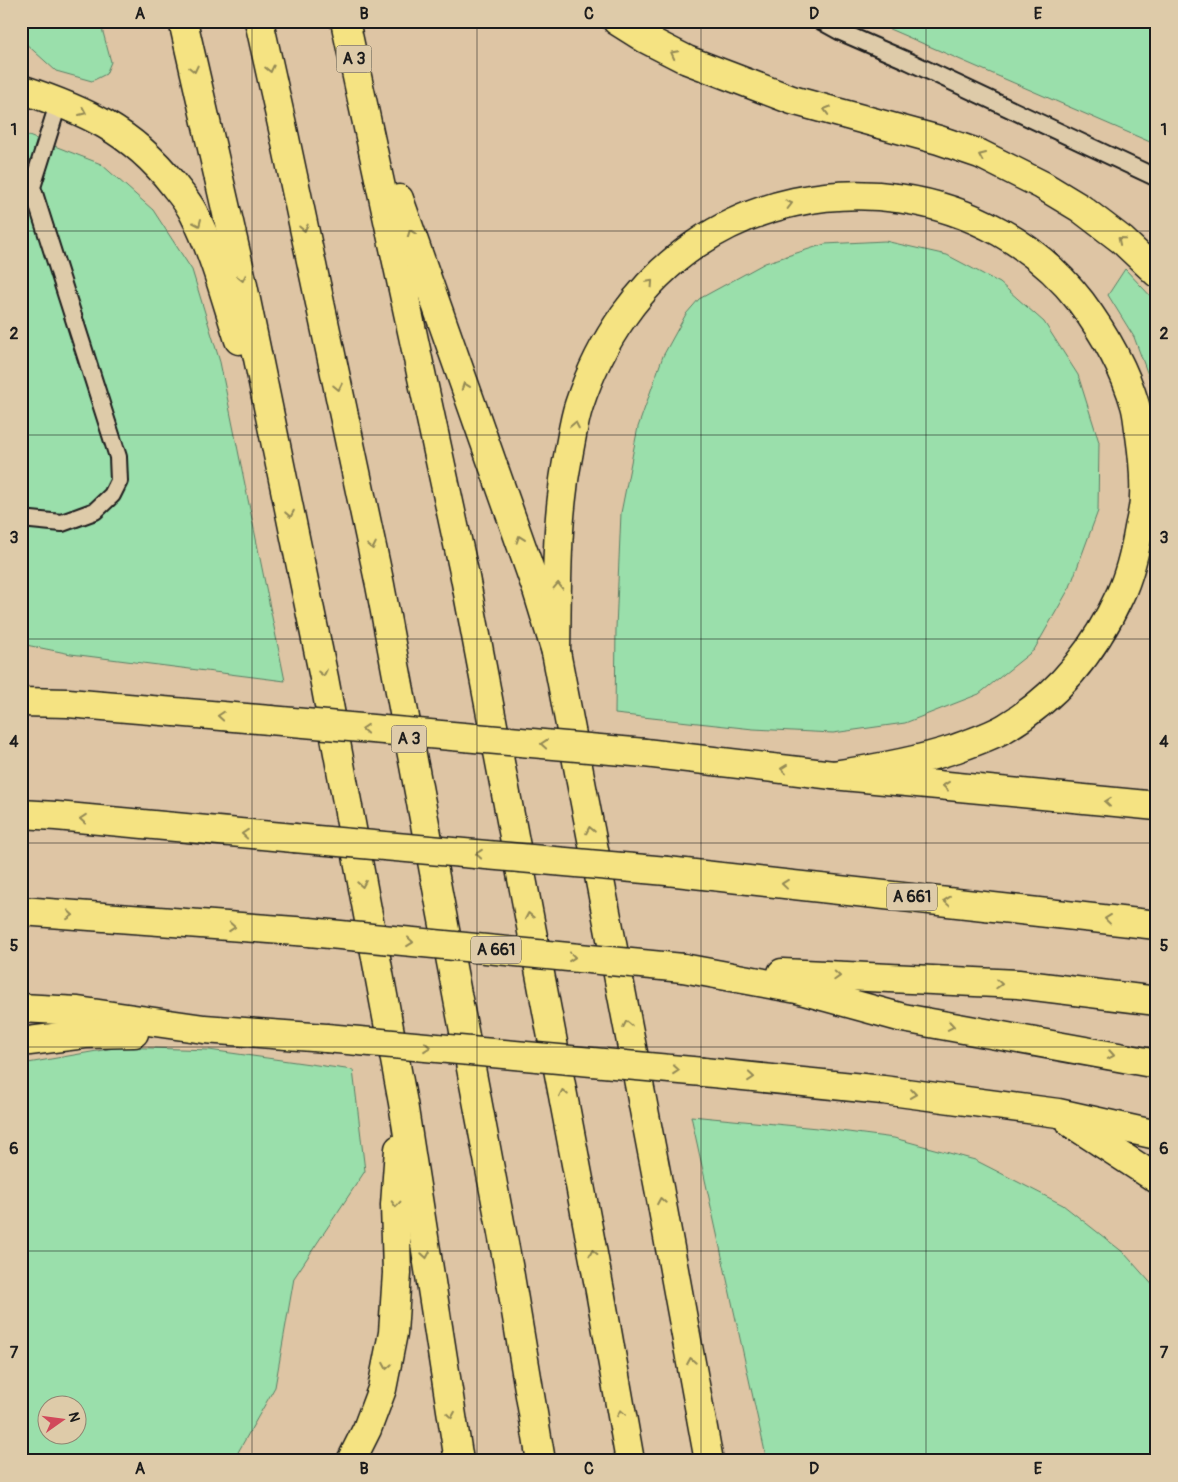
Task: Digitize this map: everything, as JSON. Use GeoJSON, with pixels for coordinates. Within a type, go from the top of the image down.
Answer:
{"type":"FeatureCollection","features":[{"type":"Feature","properties":{"kind":"highway"},"geometry":{"type":"LineString","coordinates":[[183,21],[239,266],[326,687],[403,1103],[459,1461]]}},
{"type":"Feature","properties":{"kind":"highway","name":"A 3"},"geometry":{"type":"LineString","coordinates":[[259,21],[286,139],[380,586],[509,1270],[542,1461]]}},
{"type":"Feature","properties":{"kind":"highway","name":"A 3"},"geometry":{"type":"LineString","coordinates":[[345,21],[464,572],[600,1291],[630,1461]]}},
{"type":"Feature","properties":{"kind":"highway"},"geometry":{"type":"LineString","coordinates":[[617,21],[644,38],[687,60],[792,100],[939,140],[980,154],[1042,185],[1080,208],[1122,240],[1157,273]]}},
{"type":"Feature","properties":{"kind":"highway"},"geometry":{"type":"LineString","coordinates":[[21,89],[58,101],[94,117],[123,135],[148,155],[166,174],[192,210],[208,246],[281,466]]}},
{"type":"Feature","properties":{"kind":"highway"},"geometry":{"type":"LineString","coordinates":[[362,96],[538,590],[556,652],[709,1461]]}},
{"type":"Feature","properties":{"kind":"highway"},"geometry":{"type":"LineString","coordinates":[[556,652],[560,510],[578,408],[591,373],[611,336],[632,304],[658,275],[696,244],[734,223],[757,213],[791,203],[830,196],[868,194],[903,199],[930,204],[981,223],[996,230],[1029,251],[1066,283],[1094,320],[1120,364],[1136,407],[1143,457],[1144,501],[1126,582],[1093,646],[1066,679],[1036,707],[1002,730],[937,754],[833,775]]}},
{"type":"Feature","properties":{"kind":"highway"},"geometry":{"type":"LineString","coordinates":[[21,692],[68,702]]}},
{"type":"Feature","properties":{"kind":"highway"},"geometry":{"type":"LineString","coordinates":[[21,702],[68,702],[645,753],[833,775],[1157,806]]}},
{"type":"Feature","properties":{"kind":"highway","name":"A 661"},"geometry":{"type":"LineString","coordinates":[[21,814],[667,871],[1157,925]]}},
{"type":"Feature","properties":{"kind":"highway","name":"A 661"},"geometry":{"type":"LineString","coordinates":[[21,911],[310,932],[683,968],[1018,984],[1157,1001]]}},
{"type":"Feature","properties":{"kind":"highway"},"geometry":{"type":"LineString","coordinates":[[683,968],[797,989],[904,1018],[1157,1064]]}},
{"type":"Feature","properties":{"kind":"highway"},"geometry":{"type":"LineString","coordinates":[[21,1008],[78,1012],[204,1029],[326,1038],[883,1090],[1058,1113],[1157,1135]]}},
{"type":"Feature","properties":{"kind":"highway"},"geometry":{"type":"LineString","coordinates":[[21,1042],[85,1034],[204,1029]]}},
{"type":"Feature","properties":{"kind":"highway"},"geometry":{"type":"LineString","coordinates":[[351,1461],[367,1429],[382,1388],[393,1333],[397,1273],[395,1205],[403,1103]]}},
{"type":"Feature","properties":{"kind":"highway"},"geometry":{"type":"LineString","coordinates":[[1058,1113],[1157,1179]]}},
{"type":"Feature","properties":{"kind":"highway"},"geometry":{"type":"LineString","coordinates":[[700,1409],[718,1461]]}},
{"type":"Feature","properties":{"kind":"lane"},"geometry":{"type":"LineString","coordinates":[[821,21],[1157,178]]}},
{"type":"Feature","properties":{"kind":"lane"},"geometry":{"type":"LineString","coordinates":[[21,519],[62,523],[95,511],[112,495],[119,481],[118,457],[27,186],[58,101]]}},
{"type":"Feature","properties":{"kind":"green space"},"geometry":{"type":"Polygon","coordinates":[[[24,21],[100,21],[111,62],[106,74],[92,81],[56,71],[24,42],[24,21]]]}},
{"type":"Feature","properties":{"kind":"green space"},"geometry":{"type":"Polygon","coordinates":[[[871,21],[1157,21],[1157,145],[871,21]]]}},
{"type":"Feature","properties":{"kind":"green space"},"geometry":{"type":"Polygon","coordinates":[[[21,133],[101,164],[153,210],[192,270],[220,362],[285,681],[71,654],[21,644],[21,133]]]}},
{"type":"Feature","properties":{"kind":"green space"},"geometry":{"type":"Polygon","coordinates":[[[885,241],[947,255],[1000,283],[1044,322],[1078,375],[1099,442],[1098,511],[1070,587],[1034,650],[979,694],[905,723],[833,733],[753,729],[615,714],[616,628],[621,513],[638,427],[663,356],[686,314],[699,299],[765,263],[825,244],[885,241]]]}},
{"type":"Feature","properties":{"kind":"green space"},"geometry":{"type":"Polygon","coordinates":[[[1125,269],[1157,303],[1157,405],[1154,391],[1134,337],[1108,295],[1125,269]]]}},
{"type":"Feature","properties":{"kind":"green space"},"geometry":{"type":"Polygon","coordinates":[[[120,1047],[209,1050],[353,1070],[365,1171],[294,1278],[275,1387],[233,1461],[21,1461],[21,1066],[28,1063],[120,1047]]]}},
{"type":"Feature","properties":{"kind":"green space"},"geometry":{"type":"Polygon","coordinates":[[[691,1116],[817,1128],[894,1138],[975,1160],[1063,1205],[1124,1253],[1157,1290],[1157,1461],[767,1461],[691,1116]]]}}]}
